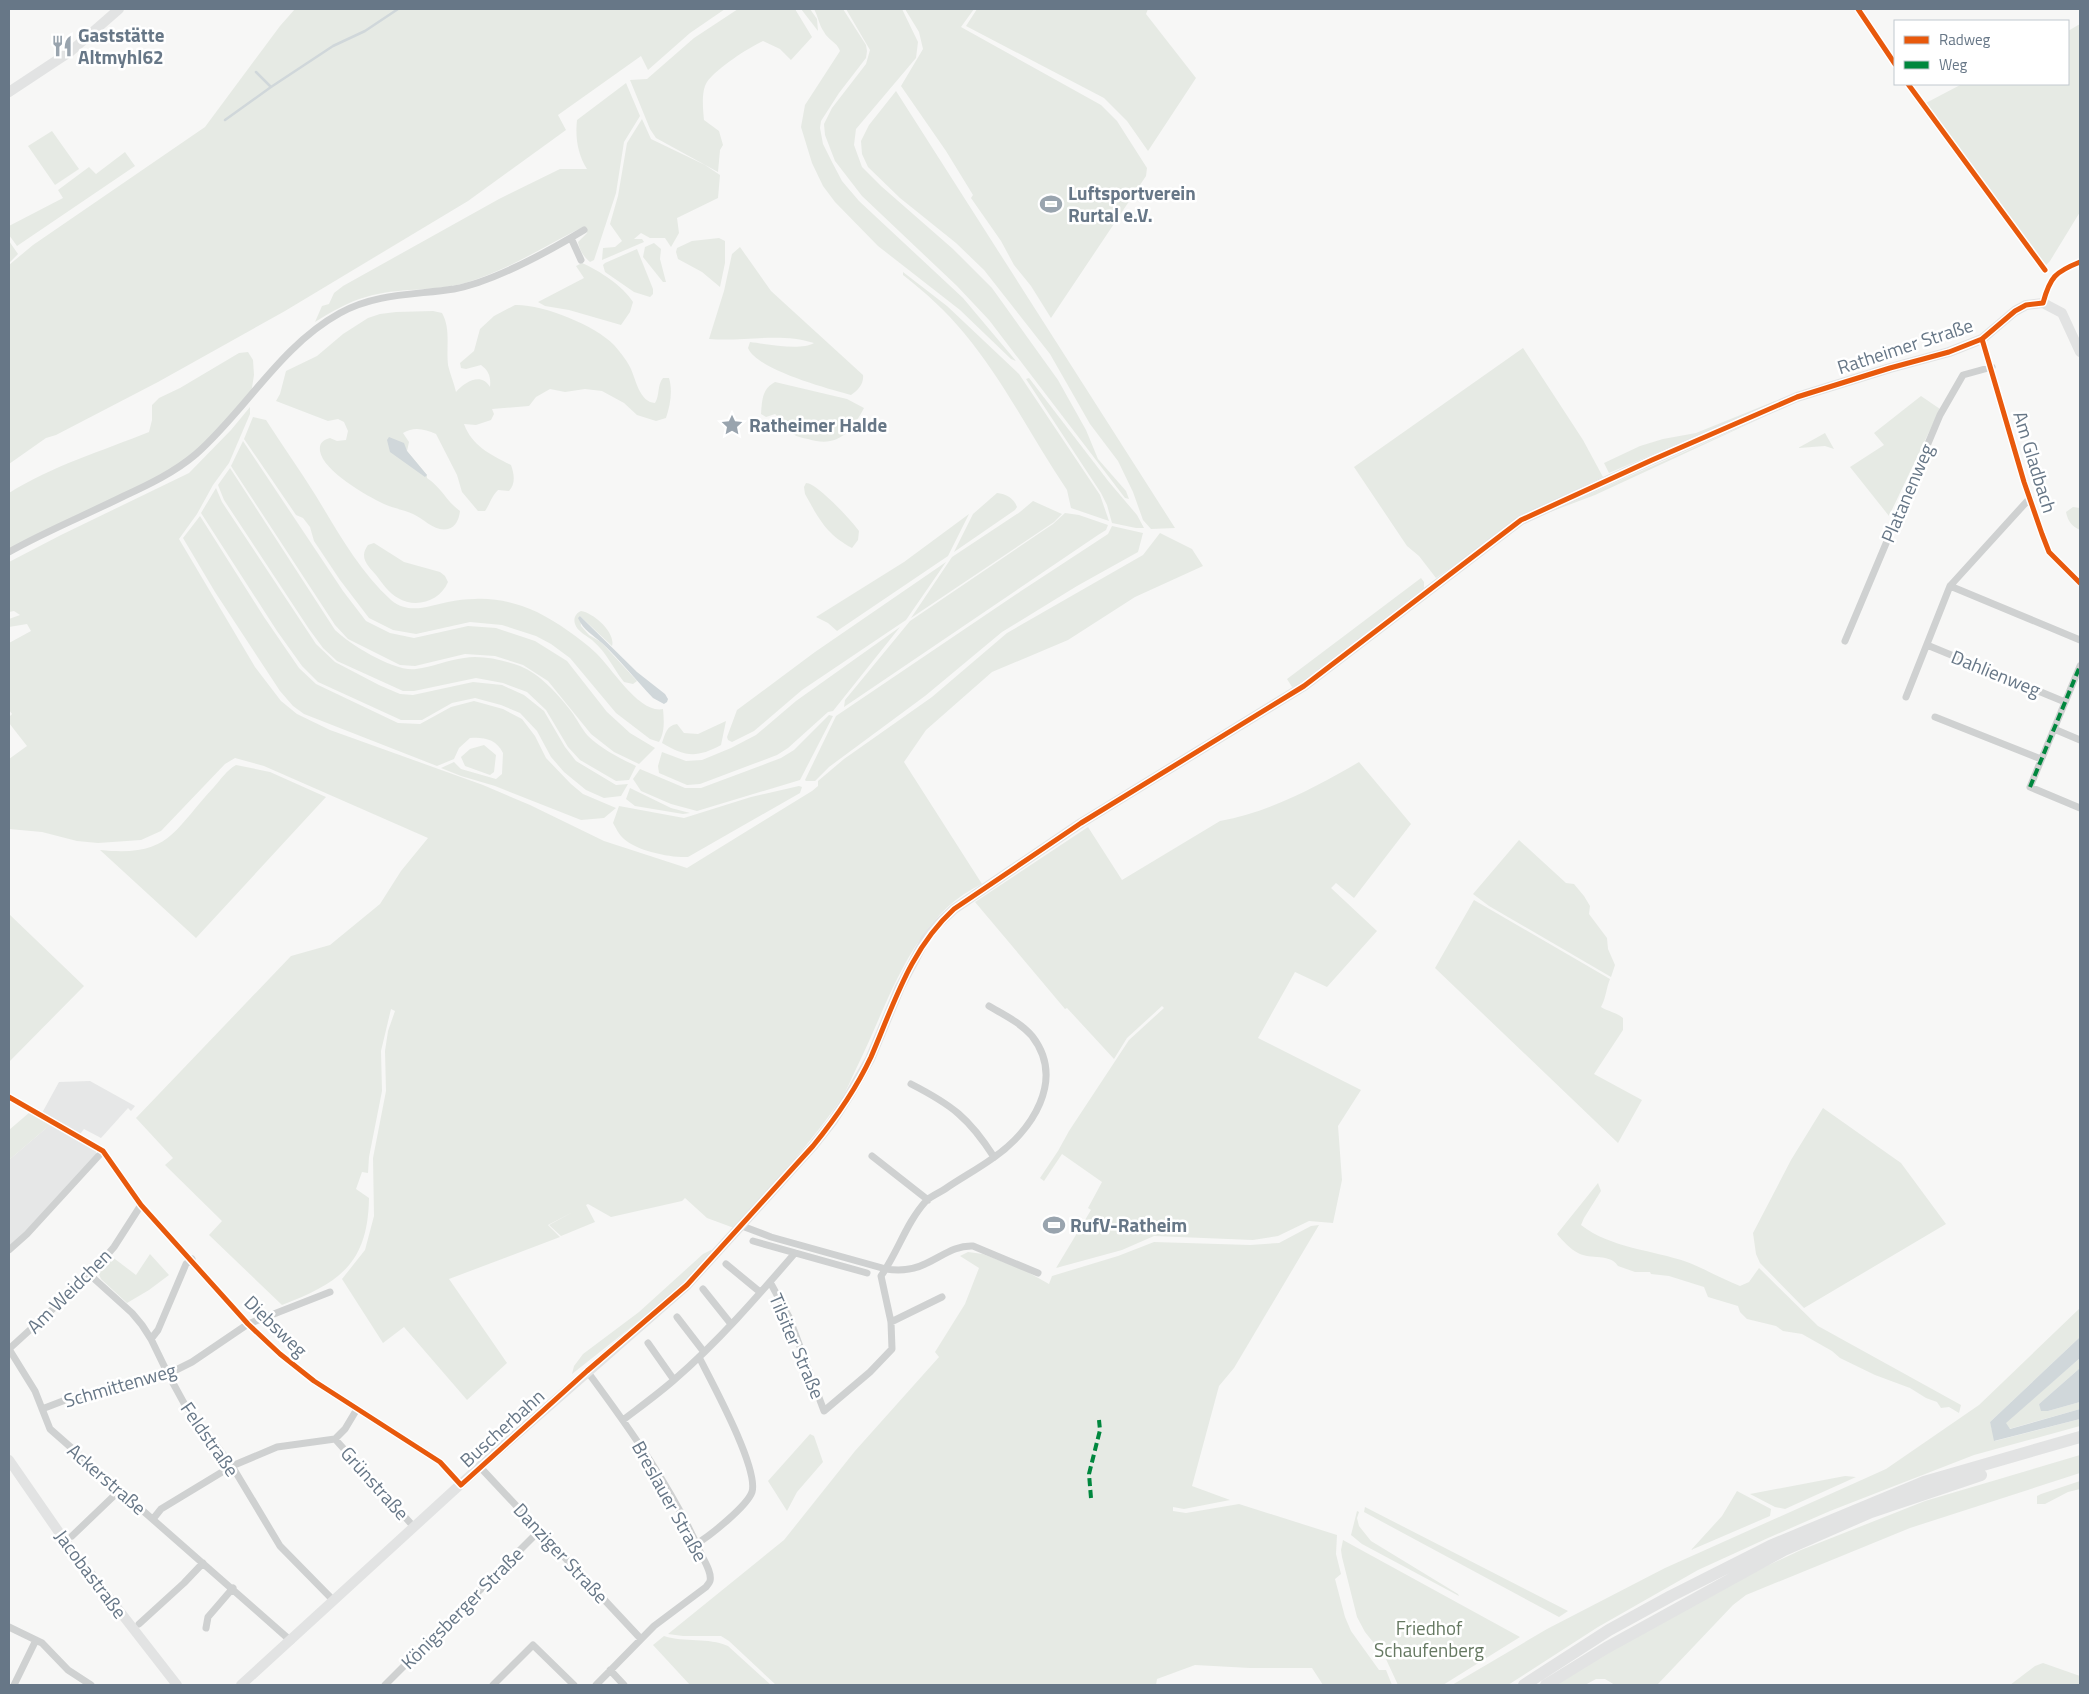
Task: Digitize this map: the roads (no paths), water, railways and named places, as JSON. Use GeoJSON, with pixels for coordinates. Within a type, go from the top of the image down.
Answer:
{"type":"FeatureCollection","features":[{"type":"Feature","properties":{"kind":"highway"},"geometry":{"type":"LineString","coordinates":[[1524,1685],[1610,1630],[1671,1596],[1770,1546],[1924,1482],[2080,1437]]}},
{"type":"Feature","properties":{"kind":"highway"},"geometry":{"type":"LineString","coordinates":[[1546,1685],[1606,1648],[1733,1577],[1793,1546],[1872,1512],[1955,1482],[2080,1446]]}},
{"type":"Feature","properties":{"kind":"main road"},"geometry":{"type":"LineString","coordinates":[[9,92],[71,51],[119,9]]}},
{"type":"Feature","properties":{"kind":"main road"},"geometry":{"type":"LineString","coordinates":[[2043,303],[2062,313],[2080,352]]}},
{"type":"Feature","properties":{"kind":"main road","name":"Ratheimer Straße"},"geometry":{"type":"LineString","coordinates":[[742,1226],[832,1122],[870,1058],[900,986],[917,953],[938,924],[954,909],[1081,823],[1304,686],[1522,520],[1652,460],[1797,397],[1949,352],[1982,339],[2015,311],[2026,305],[2043,303]]}},
{"type":"Feature","properties":{"kind":"main road","name":"Buscherbahn"},"geometry":{"type":"LineString","coordinates":[[241,1685],[587,1371],[687,1285],[742,1226]]}},
{"type":"Feature","properties":{"kind":"main road","name":"Jacobastraße"},"geometry":{"type":"LineString","coordinates":[[9,1460],[65,1541],[177,1685]]}},
{"type":"Feature","properties":{"kind":"street"},"geometry":{"type":"LineString","coordinates":[[9,552],[139,489],[181,466],[226,425],[298,342],[340,312],[362,302],[393,295],[455,289],[495,277],[584,230]]}},
{"type":"Feature","properties":{"kind":"street"},"geometry":{"type":"LineString","coordinates":[[572,238],[581,260]]}},
{"type":"Feature","properties":{"kind":"street"},"geometry":{"type":"LineString","coordinates":[[2043,303],[2047,287],[2052,278],[2062,270],[2080,262]]}},
{"type":"Feature","properties":{"kind":"street","name":"Am Gladbach"},"geometry":{"type":"LineString","coordinates":[[1982,339],[2030,498],[2049,552],[2080,583]]}},
{"type":"Feature","properties":{"kind":"street","name":"Platanenweg"},"geometry":{"type":"LineString","coordinates":[[1845,641],[1940,415],[1962,375],[1992,367]]}},
{"type":"Feature","properties":{"kind":"street"},"geometry":{"type":"LineString","coordinates":[[1906,697],[1950,586],[2030,498]]}},
{"type":"Feature","properties":{"kind":"street"},"geometry":{"type":"LineString","coordinates":[[1950,586],[2080,640]]}},
{"type":"Feature","properties":{"kind":"street","name":"Dahlienweg"},"geometry":{"type":"LineString","coordinates":[[1927,644],[2066,702]]}},
{"type":"Feature","properties":{"kind":"street"},"geometry":{"type":"LineString","coordinates":[[2080,666],[2030,786],[2080,808]]}},
{"type":"Feature","properties":{"kind":"street"},"geometry":{"type":"LineString","coordinates":[[1936,716],[2041,759]]}},
{"type":"Feature","properties":{"kind":"street"},"geometry":{"type":"LineString","coordinates":[[2054,729],[2080,740]]}},
{"type":"Feature","properties":{"kind":"street"},"geometry":{"type":"LineString","coordinates":[[886,1269],[907,1227],[928,1200],[994,1157],[1031,1122],[1041,1106],[1048,1075],[1038,1046],[1031,1035],[1015,1021],[988,1006]]}},
{"type":"Feature","properties":{"kind":"street"},"geometry":{"type":"LineString","coordinates":[[911,1084],[940,1099],[963,1116],[979,1133],[994,1157]]}},
{"type":"Feature","properties":{"kind":"street","name":"Diebsweg"},"geometry":{"type":"LineString","coordinates":[[9,1250],[27,1234],[103,1151],[141,1205],[192,1259],[248,1324],[280,1354],[314,1381],[440,1462],[461,1485]]}},
{"type":"Feature","properties":{"kind":"street"},"geometry":{"type":"LineString","coordinates":[[872,1156],[928,1200]]}},
{"type":"Feature","properties":{"kind":"street","name":"Am Weidchen"},"geometry":{"type":"LineString","coordinates":[[9,1349],[90,1275],[114,1247],[141,1205]]}},
{"type":"Feature","properties":{"kind":"street"},"geometry":{"type":"LineString","coordinates":[[742,1226],[771,1237],[886,1269],[900,1271],[923,1266],[962,1245],[973,1246],[1038,1273]]}},
{"type":"Feature","properties":{"kind":"street"},"geometry":{"type":"LineString","coordinates":[[754,1241],[867,1273]]}},
{"type":"Feature","properties":{"kind":"street"},"geometry":{"type":"LineString","coordinates":[[623,1420],[674,1380],[732,1324],[795,1253]]}},
{"type":"Feature","properties":{"kind":"street"},"geometry":{"type":"LineString","coordinates":[[151,1339],[158,1330],[186,1264],[192,1259]]}},
{"type":"Feature","properties":{"kind":"street"},"geometry":{"type":"LineString","coordinates":[[726,1264],[760,1292]]}},
{"type":"Feature","properties":{"kind":"street","name":"Tilsiter Straße"},"geometry":{"type":"LineString","coordinates":[[770,1282],[789,1317],[824,1411],[870,1372],[892,1349],[891,1322],[881,1276],[886,1269]]}},
{"type":"Feature","properties":{"kind":"street","name":"Feldstraße"},"geometry":{"type":"LineString","coordinates":[[90,1275],[132,1313],[151,1339],[186,1405],[232,1466],[280,1546],[334,1601]]}},
{"type":"Feature","properties":{"kind":"street"},"geometry":{"type":"LineString","coordinates":[[703,1289],[732,1324]]}},
{"type":"Feature","properties":{"kind":"street","name":"Schmittenweg"},"geometry":{"type":"LineString","coordinates":[[42,1409],[68,1399],[168,1374],[192,1362],[248,1324],[330,1292]]}},
{"type":"Feature","properties":{"kind":"street"},"geometry":{"type":"LineString","coordinates":[[891,1322],[942,1297]]}},
{"type":"Feature","properties":{"kind":"street"},"geometry":{"type":"LineString","coordinates":[[677,1317],[701,1354],[738,1436],[752,1478],[752,1490],[748,1500],[708,1537],[696,1544]]}},
{"type":"Feature","properties":{"kind":"street"},"geometry":{"type":"LineString","coordinates":[[648,1343],[674,1380]]}},
{"type":"Feature","properties":{"kind":"street","name":"Ackerstraße"},"geometry":{"type":"LineString","coordinates":[[9,1349],[35,1392],[50,1429],[291,1641]]}},
{"type":"Feature","properties":{"kind":"street","name":"Breslauer Straße"},"geometry":{"type":"LineString","coordinates":[[587,1371],[623,1420],[660,1478],[710,1574],[710,1581],[706,1587],[654,1626],[596,1685]]}},
{"type":"Feature","properties":{"kind":"street"},"geometry":{"type":"LineString","coordinates":[[153,1519],[161,1509],[232,1466],[276,1446],[335,1439],[345,1429],[357,1409]]}},
{"type":"Feature","properties":{"kind":"street","name":"Grünstraße"},"geometry":{"type":"LineString","coordinates":[[335,1439],[414,1527]]}},
{"type":"Feature","properties":{"kind":"street","name":"Danziger Straße"},"geometry":{"type":"LineString","coordinates":[[480,1467],[641,1639]]}},
{"type":"Feature","properties":{"kind":"street"},"geometry":{"type":"LineString","coordinates":[[72,1536],[120,1490]]}},
{"type":"Feature","properties":{"kind":"street","name":"Königsberger Straße"},"geometry":{"type":"LineString","coordinates":[[385,1685],[540,1530]]}},
{"type":"Feature","properties":{"kind":"street"},"geometry":{"type":"LineString","coordinates":[[139,1624],[203,1563]]}},
{"type":"Feature","properties":{"kind":"street"},"geometry":{"type":"LineString","coordinates":[[206,1628],[208,1617],[232,1588]]}},
{"type":"Feature","properties":{"kind":"street"},"geometry":{"type":"LineString","coordinates":[[9,1627],[42,1643],[68,1670],[91,1685]]}},
{"type":"Feature","properties":{"kind":"street"},"geometry":{"type":"LineString","coordinates":[[14,1685],[36,1640]]}},
{"type":"Feature","properties":{"kind":"street"},"geometry":{"type":"LineString","coordinates":[[492,1685],[533,1645],[574,1685]]}},
{"type":"Feature","properties":{"kind":"street"},"geometry":{"type":"LineString","coordinates":[[610,1670],[624,1685]]}},
{"type":"Feature","properties":{"kind":"waterway"},"geometry":{"type":"LineString","coordinates":[[256,72],[271,87],[333,46],[365,31],[398,9]]}},
{"type":"Feature","properties":{"kind":"waterway"},"geometry":{"type":"LineString","coordinates":[[225,120],[271,87]]}},
{"type":"Feature","properties":{"kind":"place","name":"Gaststätte Altmyhl62"},"geometry":{"type":"Point","coordinates":[62,46]}},
{"type":"Feature","properties":{"kind":"place","name":"Luftsportverein Rurtal e.V."},"geometry":{"type":"Point","coordinates":[1051,204]}},
{"type":"Feature","properties":{"kind":"place","name":"Ratheimer Halde"},"geometry":{"type":"Point","coordinates":[732,425]}},
{"type":"Feature","properties":{"kind":"place","name":"RufV-Ratheim"},"geometry":{"type":"Point","coordinates":[1054,1225]}},
{"type":"Feature","properties":{"kind":"park label","name":"Friedhof Schaufenberg"},"geometry":{"type":"Point","coordinates":[1429,1639]}}]}
